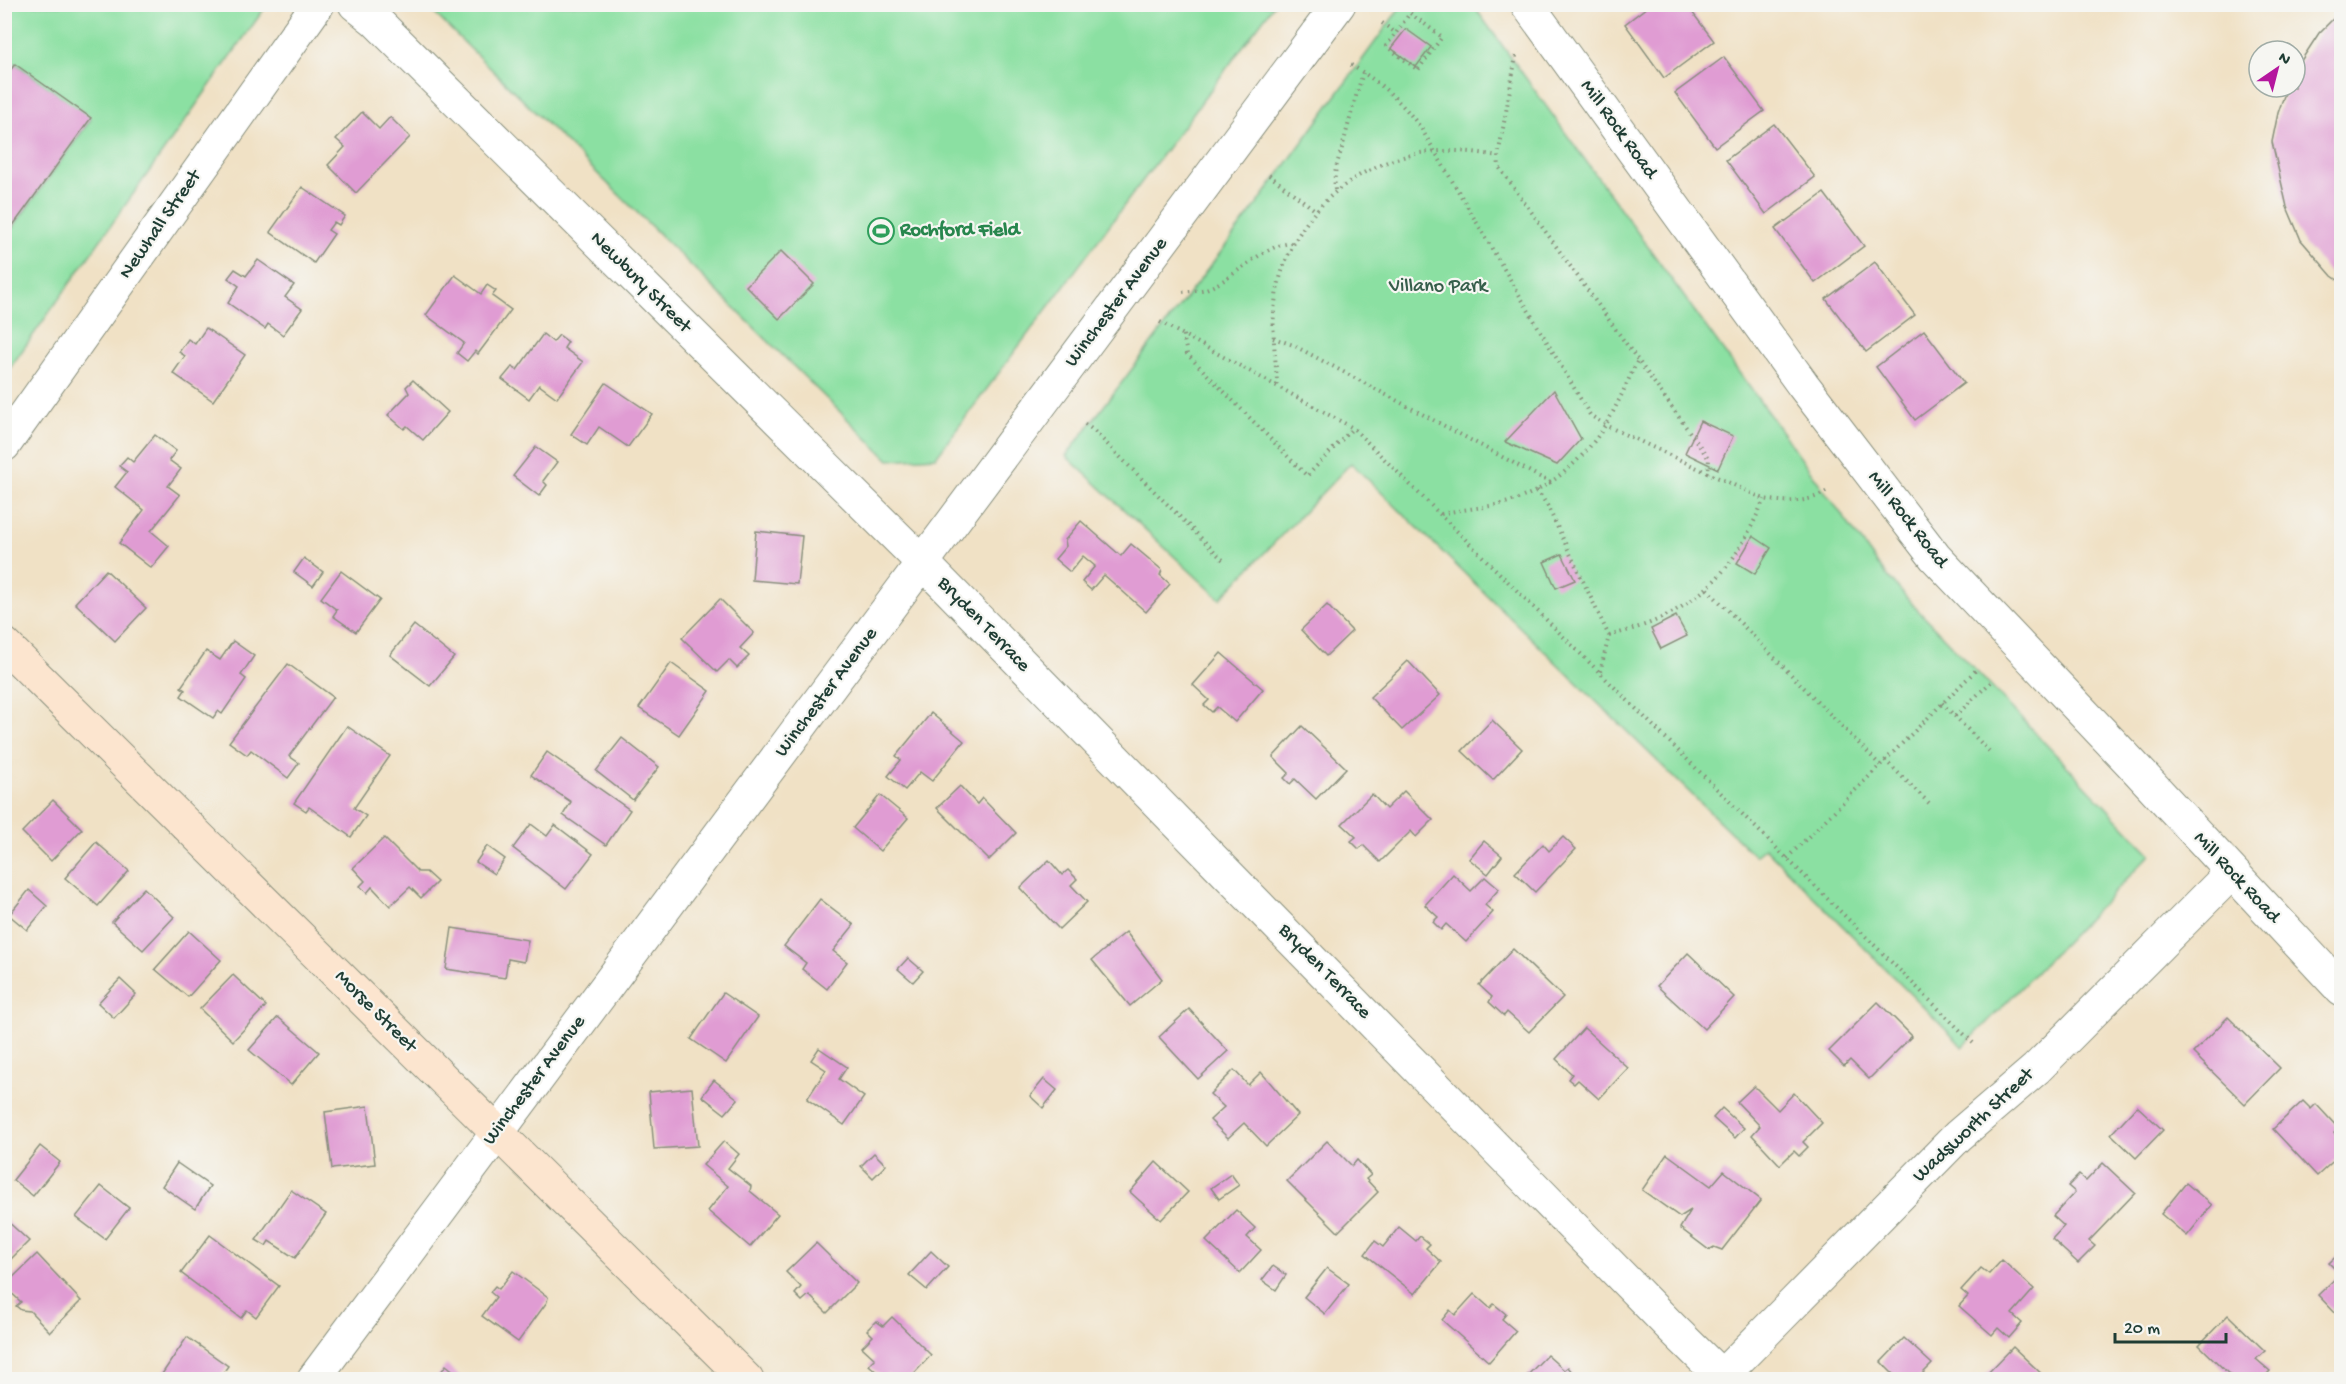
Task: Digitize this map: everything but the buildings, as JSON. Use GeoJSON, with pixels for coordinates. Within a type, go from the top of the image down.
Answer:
{"type":"FeatureCollection","features":[{"type":"Feature","properties":{"kind":"main road","name":"Morse Street"},"geometry":{"type":"LineString","coordinates":[[4,644],[747,1380]]}},
{"type":"Feature","properties":{"kind":"street","name":"Newhall Street"},"geometry":{"type":"LineString","coordinates":[[4,445],[318,4]]}},
{"type":"Feature","properties":{"kind":"street","name":"Newbury Street"},"geometry":{"type":"LineString","coordinates":[[355,4],[392,37],[923,563]]}},
{"type":"Feature","properties":{"kind":"street","name":"Winchester Avenue"},"geometry":{"type":"LineString","coordinates":[[313,1380],[1339,4]]}},
{"type":"Feature","properties":{"kind":"street","name":"Mill Rock Road"},"geometry":{"type":"LineString","coordinates":[[1527,4],[1803,385],[1935,557],[2342,990]]}},
{"type":"Feature","properties":{"kind":"street","name":"Bryden Terrace"},"geometry":{"type":"LineString","coordinates":[[923,563],[1722,1378]]}},
{"type":"Feature","properties":{"kind":"street","name":"Wadsworth Street"},"geometry":{"type":"LineString","coordinates":[[1722,1378],[1958,1136],[2036,1070],[2231,873]]}},
{"type":"Feature","properties":{"kind":"path"},"geometry":{"type":"LineString","coordinates":[[1410,14],[1442,37],[1418,70],[1386,46],[1396,33],[1410,14]]}},
{"type":"Feature","properties":{"kind":"path"},"geometry":{"type":"LineString","coordinates":[[1382,23],[1396,33]]}},
{"type":"Feature","properties":{"kind":"path"},"geometry":{"type":"LineString","coordinates":[[1516,56],[1498,156],[1499,168],[1709,459],[1708,472]]}},
{"type":"Feature","properties":{"kind":"path"},"geometry":{"type":"LineString","coordinates":[[1351,66],[1376,80],[1408,111],[1421,128],[1590,415],[1605,425],[1764,499],[1788,502],[1813,500],[1828,491]]}},
{"type":"Feature","properties":{"kind":"path"},"geometry":{"type":"LineString","coordinates":[[1335,191],[1336,161],[1343,145],[1363,73]]}},
{"type":"Feature","properties":{"kind":"path"},"geometry":{"type":"LineString","coordinates":[[1277,386],[1273,338],[1274,304],[1282,269],[1293,243],[1315,210],[1335,191],[1370,170],[1403,156],[1469,150],[1498,156]]}},
{"type":"Feature","properties":{"kind":"path"},"geometry":{"type":"LineString","coordinates":[[1269,175],[1315,210]]}},
{"type":"Feature","properties":{"kind":"path"},"geometry":{"type":"LineString","coordinates":[[1182,292],[1205,289],[1279,244],[1293,243]]}},
{"type":"Feature","properties":{"kind":"path"},"geometry":{"type":"LineString","coordinates":[[1160,322],[1353,428],[1973,1043]]}},
{"type":"Feature","properties":{"kind":"path"},"geometry":{"type":"LineString","coordinates":[[1183,335],[1187,354],[1307,476],[1353,428]]}},
{"type":"Feature","properties":{"kind":"path"},"geometry":{"type":"LineString","coordinates":[[1273,338],[1293,345],[1551,483]]}},
{"type":"Feature","properties":{"kind":"path"},"geometry":{"type":"LineString","coordinates":[[1440,514],[1507,502],[1551,483],[1578,459],[1605,425],[1638,360]]}},
{"type":"Feature","properties":{"kind":"path"},"geometry":{"type":"LineString","coordinates":[[1084,424],[1093,430],[1225,562]]}},
{"type":"Feature","properties":{"kind":"path"},"geometry":{"type":"LineString","coordinates":[[1538,490],[1609,636],[1600,672]]}},
{"type":"Feature","properties":{"kind":"path"},"geometry":{"type":"LineString","coordinates":[[1609,636],[1656,621],[1686,605],[1707,589],[1729,565],[1748,537],[1764,499]]}},
{"type":"Feature","properties":{"kind":"path"},"geometry":{"type":"LineString","coordinates":[[1707,589],[1880,765]]}},
{"type":"Feature","properties":{"kind":"path"},"geometry":{"type":"LineString","coordinates":[[1787,858],[1978,668]]}},
{"type":"Feature","properties":{"kind":"path"},"geometry":{"type":"LineString","coordinates":[[1955,716],[1991,682]]}},
{"type":"Feature","properties":{"kind":"path"},"geometry":{"type":"LineString","coordinates":[[1942,703],[1989,751]]}},
{"type":"Feature","properties":{"kind":"path"},"geometry":{"type":"LineString","coordinates":[[1885,760],[1932,806]]}},
{"type":"Feature","properties":{"kind":"green space"},"geometry":{"type":"Polygon","coordinates":[[[5,5],[267,5],[5,375],[5,238],[91,119],[16,64],[5,79],[5,5]]]}},
{"type":"Feature","properties":{"kind":"green space","name":"Rochford Field"},"geometry":{"type":"Polygon","coordinates":[[[426,5],[1274,5],[936,457],[889,460],[426,5]]]}},
{"type":"Feature","properties":{"kind":"green space","name":"Villano Park"},"geometry":{"type":"Polygon","coordinates":[[[1402,5],[1473,5],[1879,566],[1912,604],[2151,854],[1963,1047],[1765,848],[1755,856],[1351,463],[1220,599],[1066,456],[1258,203],[1402,5]]]}},
{"type":"Feature","properties":{"kind":"place","name":"Rochford Field"},"geometry":{"type":"Point","coordinates":[881,231]}}]}
